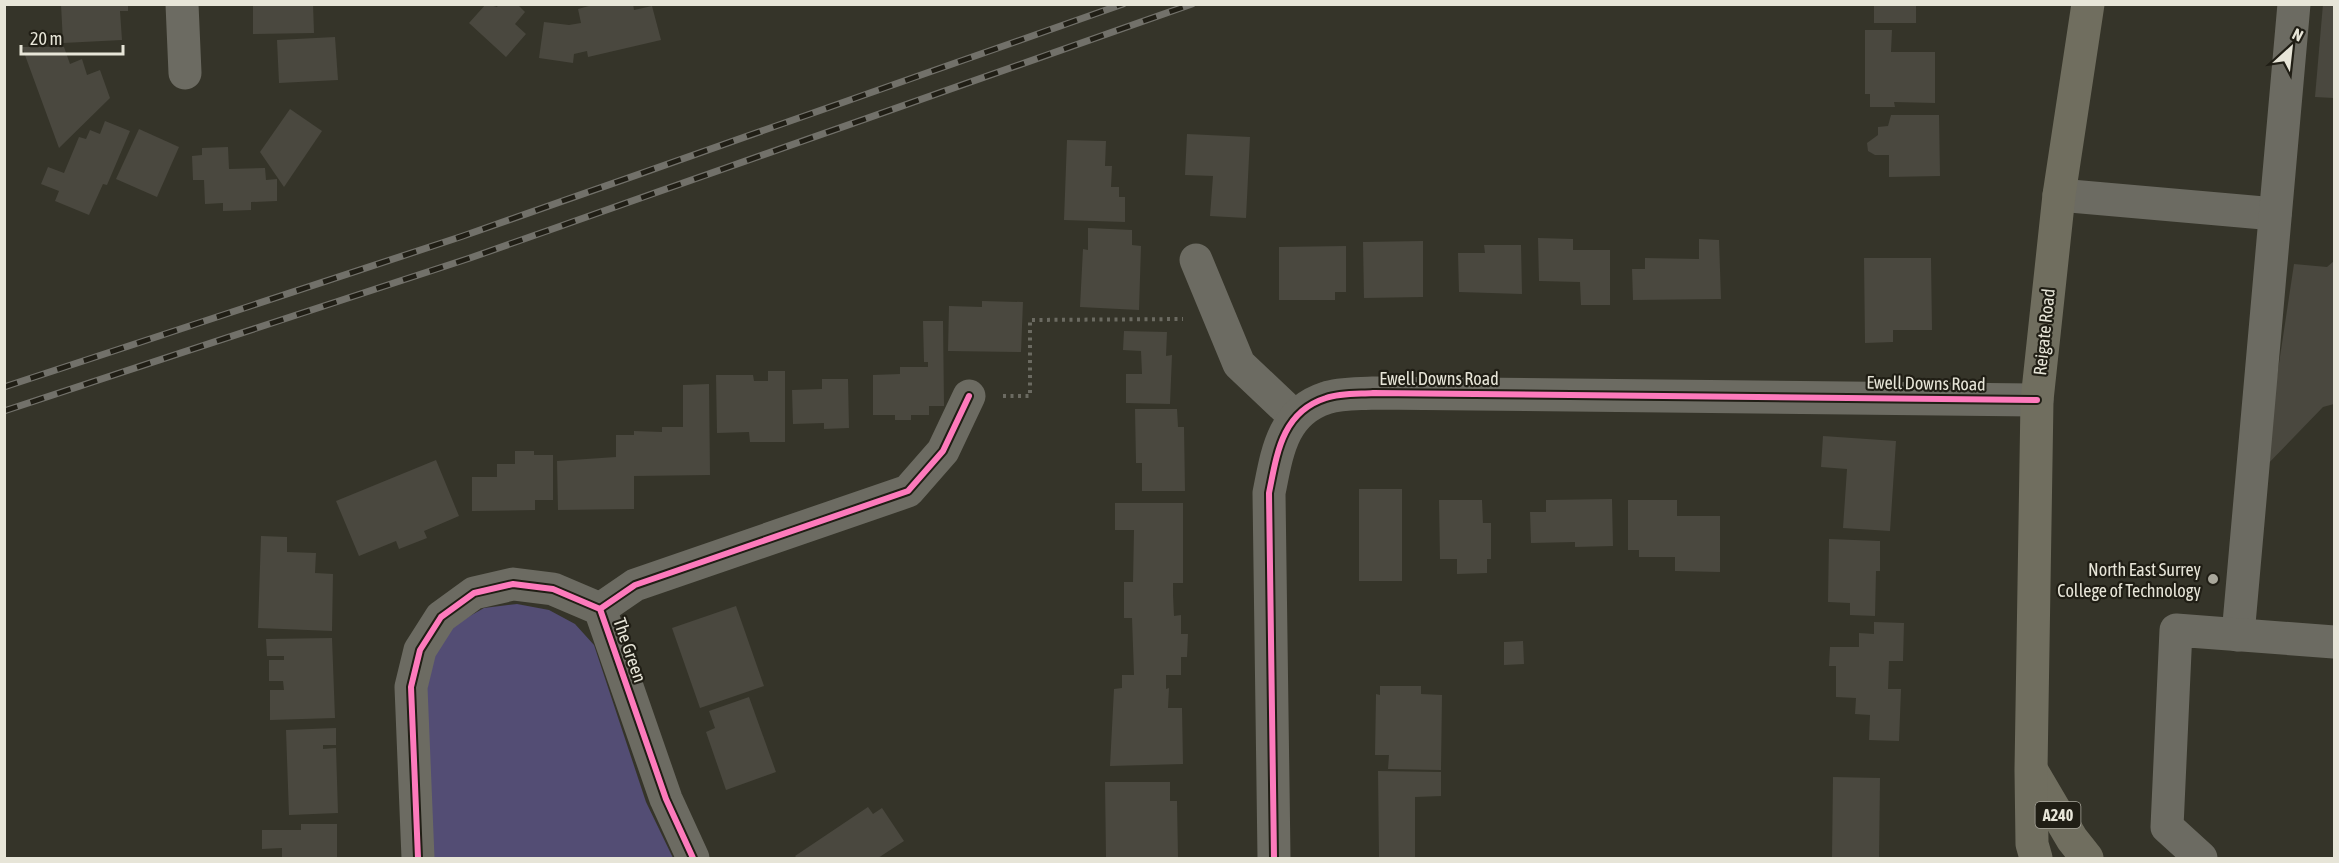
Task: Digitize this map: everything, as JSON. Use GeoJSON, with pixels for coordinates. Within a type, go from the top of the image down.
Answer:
{"type":"FeatureCollection","features":[{"type":"Feature","properties":{"kind":"highway","name":"Reigate Road"},"geometry":{"type":"LineString","coordinates":[[2036,858],[2032,844],[2031,770],[2037,400],[2059,195],[2088,4]]}},
{"type":"Feature","properties":{"kind":"highway","name":"A240"},"geometry":{"type":"LineString","coordinates":[[2031,770],[2072,839],[2087,858]]}},
{"type":"Feature","properties":{"kind":"street"},"geometry":{"type":"LineString","coordinates":[[182,4],[185,73]]}},
{"type":"Feature","properties":{"kind":"street"},"geometry":{"type":"LineString","coordinates":[[2238,635],[2294,4]]}},
{"type":"Feature","properties":{"kind":"street"},"geometry":{"type":"LineString","coordinates":[[2059,195],[2275,214]]}},
{"type":"Feature","properties":{"kind":"street"},"geometry":{"type":"LineString","coordinates":[[1196,260],[1239,364],[1294,416],[1277,449],[1269,493],[1274,858]]}},
{"type":"Feature","properties":{"kind":"street","name":"Ewell Downs Road"},"geometry":{"type":"LineString","coordinates":[[1294,416],[1326,398],[1373,393],[2037,400]]}},
{"type":"Feature","properties":{"kind":"street"},"geometry":{"type":"LineString","coordinates":[[600,609],[635,585],[908,491],[943,451],[969,396]]}},
{"type":"Feature","properties":{"kind":"street","name":"The Green"},"geometry":{"type":"LineString","coordinates":[[418,858],[411,687],[420,650],[441,617],[474,593],[513,584],[553,589],[600,609],[666,799],[693,858]]}},
{"type":"Feature","properties":{"kind":"street"},"geometry":{"type":"LineString","coordinates":[[2201,858],[2167,827],[2176,630],[2334,642]]}},
{"type":"Feature","properties":{"kind":"path"},"geometry":{"type":"LineString","coordinates":[[969,396],[1030,396],[1030,320],[1220,319]]}},
{"type":"Feature","properties":{"kind":"shaded area"},"geometry":{"type":"Polygon","coordinates":[[[517,604],[549,610],[575,624],[594,645],[646,802],[673,858],[432,858],[426,693],[435,654],[454,625],[484,608],[517,604]]]}},
{"type":"Feature","properties":{"kind":"building"},"geometry":{"type":"Polygon","coordinates":[[[61,4],[128,4],[128,11],[120,11],[122,40],[63,43],[61,4]]]}},
{"type":"Feature","properties":{"kind":"building"},"geometry":{"type":"Polygon","coordinates":[[[253,4],[313,4],[314,33],[253,34],[253,4]]]}},
{"type":"Feature","properties":{"kind":"building"},"geometry":{"type":"Polygon","coordinates":[[[486,4],[497,7],[499,4],[517,4],[525,12],[515,24],[526,34],[506,57],[469,23],[486,4]]]}},
{"type":"Feature","properties":{"kind":"building"},"geometry":{"type":"Polygon","coordinates":[[[596,4],[633,4],[634,10],[652,6],[661,40],[588,57],[587,51],[574,54],[573,63],[539,58],[544,22],[569,25],[581,23],[578,9],[596,4]]]}},
{"type":"Feature","properties":{"kind":"building"},"geometry":{"type":"Polygon","coordinates":[[[1874,4],[1916,4],[1916,23],[1874,23],[1874,4]]]}},
{"type":"Feature","properties":{"kind":"building"},"geometry":{"type":"Polygon","coordinates":[[[2323,4],[2334,4],[2334,98],[2315,97],[2323,4]]]}},
{"type":"Feature","properties":{"kind":"building"},"geometry":{"type":"Polygon","coordinates":[[[1865,30],[1892,30],[1891,52],[1935,52],[1935,103],[1894,102],[1895,107],[1870,107],[1870,94],[1865,94],[1865,30]]]}},
{"type":"Feature","properties":{"kind":"building"},"geometry":{"type":"Polygon","coordinates":[[[335,37],[338,80],[279,83],[277,40],[335,37]]]}},
{"type":"Feature","properties":{"kind":"building"},"geometry":{"type":"Polygon","coordinates":[[[22,47],[64,47],[70,64],[82,59],[87,75],[100,70],[110,98],[59,148],[22,47]]]}},
{"type":"Feature","properties":{"kind":"building"},"geometry":{"type":"Polygon","coordinates":[[[290,109],[322,131],[284,187],[260,152],[290,109]]]}},
{"type":"Feature","properties":{"kind":"building"},"geometry":{"type":"Polygon","coordinates":[[[1891,115],[1939,115],[1940,176],[1889,177],[1889,155],[1875,155],[1868,151],[1867,143],[1878,135],[1878,127],[1888,126],[1891,115]]]}},
{"type":"Feature","properties":{"kind":"building"},"geometry":{"type":"Polygon","coordinates":[[[105,121],[130,131],[107,185],[103,184],[89,215],[55,201],[59,191],[41,184],[48,167],[64,173],[79,137],[86,139],[90,130],[100,134],[105,121]]]}},
{"type":"Feature","properties":{"kind":"building"},"geometry":{"type":"Polygon","coordinates":[[[139,129],[179,147],[157,197],[116,179],[139,129]]]}},
{"type":"Feature","properties":{"kind":"building"},"geometry":{"type":"Polygon","coordinates":[[[1187,134],[1250,137],[1246,218],[1210,216],[1213,176],[1185,175],[1187,134]]]}},
{"type":"Feature","properties":{"kind":"building"},"geometry":{"type":"Polygon","coordinates":[[[1067,140],[1106,141],[1105,166],[1112,166],[1111,187],[1119,187],[1119,197],[1125,197],[1125,222],[1064,220],[1067,140]]]}},
{"type":"Feature","properties":{"kind":"building"},"geometry":{"type":"Polygon","coordinates":[[[228,147],[229,169],[265,168],[266,180],[277,179],[277,201],[251,202],[251,210],[223,211],[223,203],[205,204],[204,180],[193,180],[192,156],[202,155],[202,148],[228,147]]]}},
{"type":"Feature","properties":{"kind":"building"},"geometry":{"type":"Polygon","coordinates":[[[1088,228],[1132,230],[1132,245],[1141,246],[1139,310],[1080,307],[1083,249],[1088,250],[1088,228]]]}},
{"type":"Feature","properties":{"kind":"building"},"geometry":{"type":"Polygon","coordinates":[[[1538,238],[1573,239],[1573,250],[1610,250],[1610,305],[1581,305],[1580,282],[1539,281],[1538,238]]]}},
{"type":"Feature","properties":{"kind":"building"},"geometry":{"type":"Polygon","coordinates":[[[1699,239],[1719,240],[1721,299],[1633,300],[1632,269],[1645,269],[1645,258],[1699,259],[1699,239]]]}},
{"type":"Feature","properties":{"kind":"building"},"geometry":{"type":"Polygon","coordinates":[[[1423,241],[1423,297],[1364,298],[1363,242],[1423,241]]]}},
{"type":"Feature","properties":{"kind":"building"},"geometry":{"type":"Polygon","coordinates":[[[1484,245],[1521,245],[1522,294],[1459,292],[1458,253],[1485,253],[1484,245]]]}},
{"type":"Feature","properties":{"kind":"building"},"geometry":{"type":"Polygon","coordinates":[[[1346,246],[1346,292],[1335,292],[1335,300],[1279,300],[1279,247],[1346,246]]]}},
{"type":"Feature","properties":{"kind":"building"},"geometry":{"type":"Polygon","coordinates":[[[1864,258],[1931,258],[1932,330],[1893,330],[1893,342],[1865,343],[1864,258]]]}},
{"type":"Feature","properties":{"kind":"building"},"geometry":{"type":"Polygon","coordinates":[[[2334,261],[2334,404],[2323,407],[2263,469],[2294,264],[2327,267],[2334,261]]]}},
{"type":"Feature","properties":{"kind":"building"},"geometry":{"type":"Polygon","coordinates":[[[982,301],[1023,302],[1021,352],[948,351],[949,306],[982,307],[982,301]]]}},
{"type":"Feature","properties":{"kind":"building"},"geometry":{"type":"Polygon","coordinates":[[[923,321],[943,321],[944,406],[929,406],[929,415],[911,415],[911,420],[895,420],[895,415],[873,415],[873,375],[900,374],[900,367],[928,367],[928,362],[924,362],[923,321]]]}},
{"type":"Feature","properties":{"kind":"building"},"geometry":{"type":"Polygon","coordinates":[[[1124,331],[1167,332],[1166,356],[1172,355],[1170,404],[1126,403],[1126,374],[1142,374],[1141,351],[1123,350],[1124,331]]]}},
{"type":"Feature","properties":{"kind":"building"},"geometry":{"type":"Polygon","coordinates":[[[768,371],[785,371],[785,442],[750,442],[749,432],[717,433],[716,375],[753,375],[754,381],[768,381],[768,371]]]}},
{"type":"Feature","properties":{"kind":"building"},"geometry":{"type":"Polygon","coordinates":[[[822,379],[848,379],[849,428],[824,429],[824,423],[793,424],[792,390],[822,389],[822,379]]]}},
{"type":"Feature","properties":{"kind":"building"},"geometry":{"type":"Polygon","coordinates":[[[709,384],[710,475],[634,476],[634,509],[558,510],[557,461],[616,457],[616,435],[634,435],[634,431],[662,432],[662,427],[683,427],[683,385],[709,384]]]}},
{"type":"Feature","properties":{"kind":"building"},"geometry":{"type":"Polygon","coordinates":[[[1135,409],[1177,409],[1178,427],[1184,427],[1185,491],[1142,491],[1142,463],[1136,463],[1135,409]]]}},
{"type":"Feature","properties":{"kind":"building"},"geometry":{"type":"Polygon","coordinates":[[[1823,436],[1896,441],[1890,531],[1843,528],[1847,469],[1821,467],[1823,436]]]}},
{"type":"Feature","properties":{"kind":"building"},"geometry":{"type":"Polygon","coordinates":[[[515,451],[534,451],[534,455],[553,455],[553,500],[535,500],[535,510],[472,511],[472,477],[497,477],[497,464],[515,464],[515,451]]]}},
{"type":"Feature","properties":{"kind":"building"},"geometry":{"type":"Polygon","coordinates":[[[436,460],[459,516],[424,531],[427,538],[399,549],[396,541],[359,556],[336,501],[436,460]]]}},
{"type":"Feature","properties":{"kind":"building"},"geometry":{"type":"Polygon","coordinates":[[[1359,489],[1402,489],[1402,581],[1359,581],[1359,489]]]}},
{"type":"Feature","properties":{"kind":"building"},"geometry":{"type":"Polygon","coordinates":[[[1612,499],[1613,546],[1575,547],[1575,542],[1531,543],[1530,512],[1546,512],[1546,500],[1612,499]]]}},
{"type":"Feature","properties":{"kind":"building"},"geometry":{"type":"Polygon","coordinates":[[[1439,500],[1482,500],[1483,523],[1491,523],[1491,559],[1487,559],[1487,573],[1457,574],[1457,559],[1440,559],[1439,500]]]}},
{"type":"Feature","properties":{"kind":"building"},"geometry":{"type":"Polygon","coordinates":[[[1628,500],[1677,500],[1677,516],[1720,516],[1720,572],[1675,571],[1675,557],[1639,557],[1639,550],[1628,550],[1628,500]]]}},
{"type":"Feature","properties":{"kind":"building"},"geometry":{"type":"Polygon","coordinates":[[[1115,503],[1183,503],[1183,583],[1173,583],[1173,595],[1174,616],[1181,615],[1181,634],[1188,634],[1187,657],[1181,657],[1181,675],[1166,675],[1166,689],[1169,688],[1168,708],[1182,708],[1183,764],[1110,766],[1114,689],[1122,688],[1122,675],[1134,675],[1132,618],[1124,618],[1124,582],[1133,582],[1134,530],[1115,530],[1115,503]]]}},
{"type":"Feature","properties":{"kind":"building"},"geometry":{"type":"Polygon","coordinates":[[[261,536],[287,537],[287,552],[316,553],[315,573],[333,574],[332,631],[258,628],[261,536]]]}},
{"type":"Feature","properties":{"kind":"building"},"geometry":{"type":"Polygon","coordinates":[[[1829,539],[1880,541],[1880,571],[1876,571],[1875,616],[1850,615],[1850,603],[1828,602],[1829,539]]]}},
{"type":"Feature","properties":{"kind":"building"},"geometry":{"type":"Polygon","coordinates":[[[736,606],[764,686],[700,708],[672,628],[736,606]]]}},
{"type":"Feature","properties":{"kind":"building"},"geometry":{"type":"Polygon","coordinates":[[[1874,622],[1904,623],[1903,661],[1889,661],[1888,689],[1901,689],[1899,741],[1869,740],[1870,715],[1855,714],[1856,698],[1836,697],[1836,666],[1829,666],[1830,647],[1859,647],[1859,633],[1874,634],[1874,622]]]}},
{"type":"Feature","properties":{"kind":"building"},"geometry":{"type":"Polygon","coordinates":[[[332,638],[335,718],[270,720],[270,690],[284,690],[283,681],[269,681],[269,660],[284,660],[284,656],[267,656],[266,639],[332,638]]]}},
{"type":"Feature","properties":{"kind":"building"},"geometry":{"type":"Polygon","coordinates":[[[1523,641],[1524,664],[1504,665],[1504,642],[1523,641]]]}},
{"type":"Feature","properties":{"kind":"building"},"geometry":{"type":"Polygon","coordinates":[[[1380,686],[1421,686],[1421,694],[1442,695],[1441,770],[1388,769],[1389,755],[1375,755],[1376,694],[1380,695],[1380,686]]]}},
{"type":"Feature","properties":{"kind":"building"},"geometry":{"type":"Polygon","coordinates":[[[749,697],[776,772],[726,790],[706,732],[715,728],[709,711],[749,697]]]}},
{"type":"Feature","properties":{"kind":"building"},"geometry":{"type":"Polygon","coordinates":[[[336,728],[336,745],[323,745],[323,749],[336,748],[338,813],[289,815],[286,730],[336,728]]]}},
{"type":"Feature","properties":{"kind":"building"},"geometry":{"type":"Polygon","coordinates":[[[1378,771],[1441,772],[1441,796],[1415,797],[1415,858],[1379,858],[1378,771]]]}},
{"type":"Feature","properties":{"kind":"building"},"geometry":{"type":"Polygon","coordinates":[[[1833,777],[1880,778],[1879,858],[1832,858],[1833,777]]]}},
{"type":"Feature","properties":{"kind":"building"},"geometry":{"type":"Polygon","coordinates":[[[1105,782],[1170,782],[1170,801],[1177,801],[1178,858],[1106,858],[1105,782]]]}},
{"type":"Feature","properties":{"kind":"building"},"geometry":{"type":"Polygon","coordinates":[[[868,807],[873,814],[882,808],[904,841],[878,858],[797,858],[795,856],[868,807]]]}},
{"type":"Feature","properties":{"kind":"building"},"geometry":{"type":"Polygon","coordinates":[[[301,824],[337,824],[337,858],[282,858],[282,848],[262,849],[262,830],[301,830],[301,824]]]}},
{"type":"Feature","properties":{"kind":"railway"},"geometry":{"type":"LineString","coordinates":[[4,387],[463,236],[1123,4]]}},
{"type":"Feature","properties":{"kind":"railway"},"geometry":{"type":"LineString","coordinates":[[4,411],[470,258],[1192,4]]}},
{"type":"Feature","properties":{"kind":"cycle path"},"geometry":{"type":"LineString","coordinates":[[1274,858],[1269,493],[1275,463],[1284,436],[1300,413],[1311,404],[1337,395],[1373,393],[2037,400]]}},
{"type":"Feature","properties":{"kind":"cycle path"},"geometry":{"type":"LineString","coordinates":[[600,609],[635,585],[908,491],[943,451],[969,396]]}},
{"type":"Feature","properties":{"kind":"cycle path"},"geometry":{"type":"LineString","coordinates":[[418,858],[411,687],[420,650],[441,617],[474,593],[513,584],[553,589],[600,609],[666,799],[693,858]]}},
{"type":"Feature","properties":{"kind":"place","name":"North East Surrey College of Technology"},"geometry":{"type":"Point","coordinates":[2213,579]}}]}
